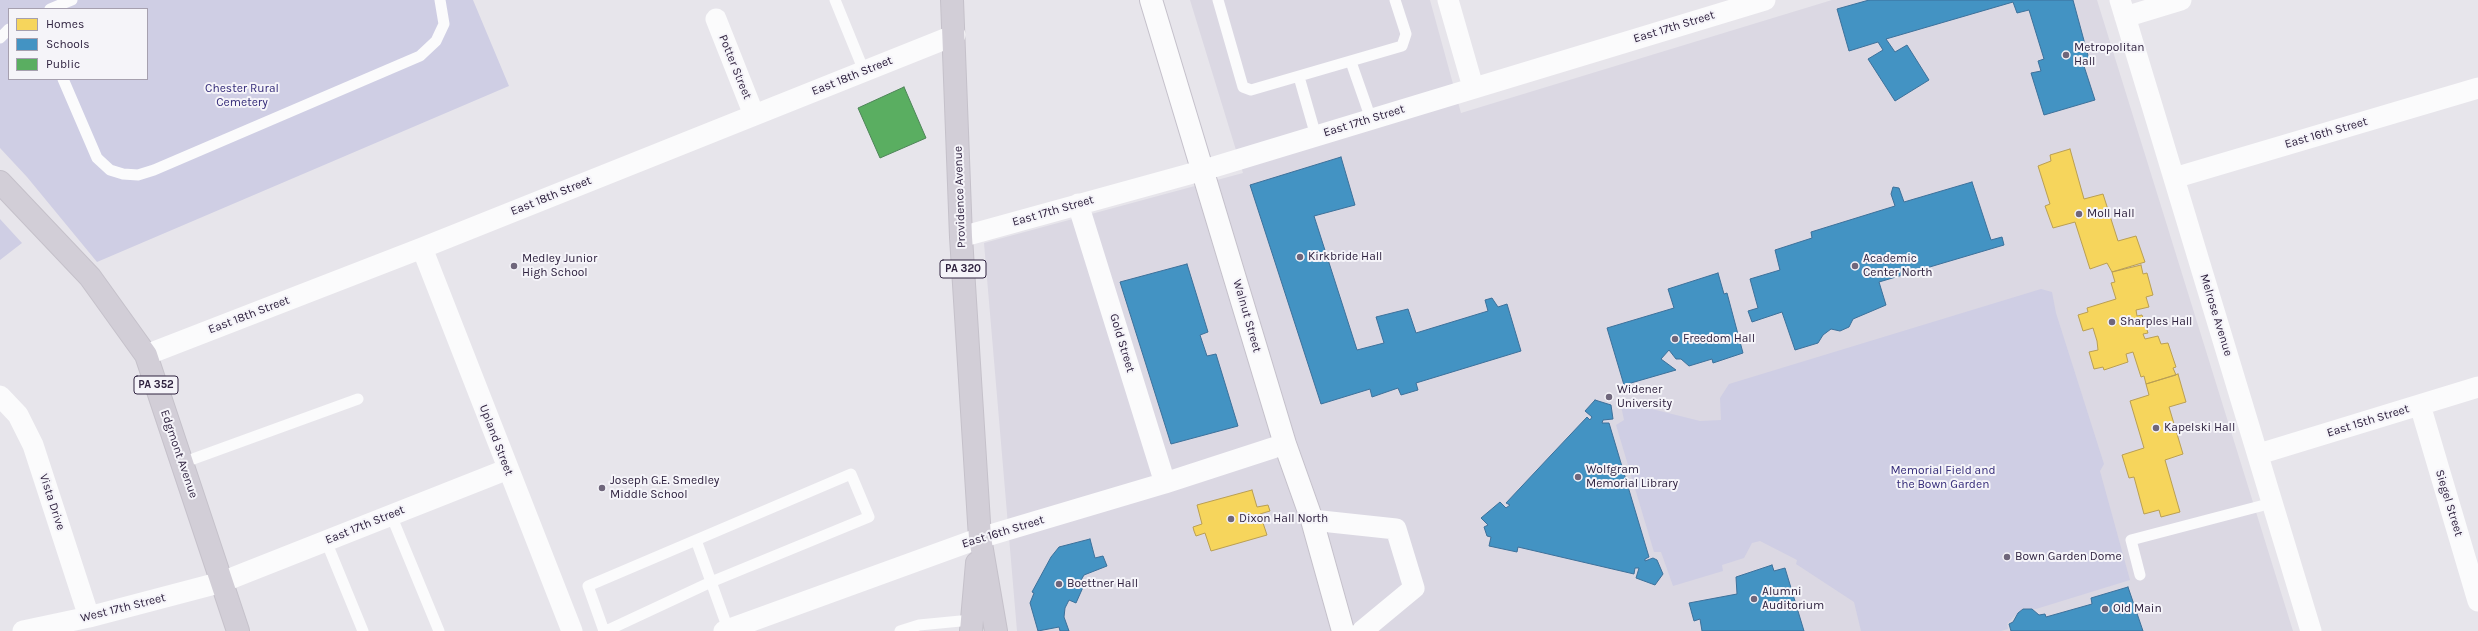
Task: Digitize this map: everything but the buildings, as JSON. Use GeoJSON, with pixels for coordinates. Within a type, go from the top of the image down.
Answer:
{"type":"FeatureCollection","features":[{"type":"Feature","properties":{"kind":"main road","name":"Providence Avenue"},"geometry":{"type":"LineString","coordinates":[[952,0],[961,237],[980,538],[996,631]]}},
{"type":"Feature","properties":{"kind":"main road","name":"Edgmont Avenue"},"geometry":{"type":"LineString","coordinates":[[0,182],[90,277],[146,355],[238,631]]}},
{"type":"Feature","properties":{"kind":"main road","name":"Providence Avenue"},"geometry":{"type":"LineString","coordinates":[[971,626],[980,538]]}},
{"type":"Feature","properties":{"kind":"street","name":"Walnut Street"},"geometry":{"type":"LineString","coordinates":[[1151,0],[1204,170],[1285,444],[1312,520],[1343,631]]}},
{"type":"Feature","properties":{"kind":"street"},"geometry":{"type":"LineString","coordinates":[[1448,0],[1473,87]]}},
{"type":"Feature","properties":{"kind":"street","name":"East 17th Street"},"geometry":{"type":"LineString","coordinates":[[961,237],[1204,170],[1473,87],[1765,0]]}},
{"type":"Feature","properties":{"kind":"street"},"geometry":{"type":"LineString","coordinates":[[2122,8],[2181,0]]}},
{"type":"Feature","properties":{"kind":"street","name":"Melrose Avenue"},"geometry":{"type":"LineString","coordinates":[[2122,8],[2259,454],[2272,503],[2311,631]]}},
{"type":"Feature","properties":{"kind":"street","name":"Potter Street"},"geometry":{"type":"LineString","coordinates":[[716,19],[754,115]]}},
{"type":"Feature","properties":{"kind":"street","name":"East 18th Street"},"geometry":{"type":"LineString","coordinates":[[146,355],[422,248],[954,35]]}},
{"type":"Feature","properties":{"kind":"street","name":"East 16th Street"},"geometry":{"type":"LineString","coordinates":[[2174,178],[2478,88]]}},
{"type":"Feature","properties":{"kind":"street","name":"Gold Street"},"geometry":{"type":"LineString","coordinates":[[1078,204],[1165,483]]}},
{"type":"Feature","properties":{"kind":"street","name":"Upland Street"},"geometry":{"type":"LineString","coordinates":[[422,248],[572,631]]}},
{"type":"Feature","properties":{"kind":"street","name":"East 15th Street"},"geometry":{"type":"LineString","coordinates":[[2259,454],[2478,387]]}},
{"type":"Feature","properties":{"kind":"street","name":"Vista Drive"},"geometry":{"type":"LineString","coordinates":[[0,396],[18,415],[33,445],[89,617]]}},
{"type":"Feature","properties":{"kind":"street","name":"Siegel Street"},"geometry":{"type":"LineString","coordinates":[[2420,405],[2478,601]]}},
{"type":"Feature","properties":{"kind":"street","name":"East 16th Street"},"geometry":{"type":"LineString","coordinates":[[734,629],[980,538],[1165,483],[1285,444]]}},
{"type":"Feature","properties":{"kind":"street","name":"East 17th Street"},"geometry":{"type":"LineString","coordinates":[[222,582],[508,469]]}},
{"type":"Feature","properties":{"kind":"street"},"geometry":{"type":"LineString","coordinates":[[1312,520],[1396,529],[1414,588],[1362,631]]}},
{"type":"Feature","properties":{"kind":"street","name":"West 17th Street"},"geometry":{"type":"LineString","coordinates":[[23,631],[89,617],[222,582]]}},
{"type":"Feature","properties":{"kind":"lane"},"geometry":{"type":"LineString","coordinates":[[52,8],[72,0]]}},
{"type":"Feature","properties":{"kind":"lane"},"geometry":{"type":"LineString","coordinates":[[63,80],[97,158],[110,170],[123,174],[138,175],[161,167],[420,56],[436,41],[444,24],[440,0]]}},
{"type":"Feature","properties":{"kind":"lane"},"geometry":{"type":"LineString","coordinates":[[834,0],[864,71]]}},
{"type":"Feature","properties":{"kind":"lane"},"geometry":{"type":"LineString","coordinates":[[1218,0],[1243,87],[1251,90],[1402,46],[1406,34],[1395,0]]}},
{"type":"Feature","properties":{"kind":"lane"},"geometry":{"type":"LineString","coordinates":[[0,38],[8,30]]}},
{"type":"Feature","properties":{"kind":"lane"},"geometry":{"type":"LineString","coordinates":[[1351,62],[1372,119]]}},
{"type":"Feature","properties":{"kind":"lane"},"geometry":{"type":"LineString","coordinates":[[1299,77],[1316,136]]}},
{"type":"Feature","properties":{"kind":"lane"},"geometry":{"type":"LineString","coordinates":[[182,463],[358,399]]}},
{"type":"Feature","properties":{"kind":"lane"},"geometry":{"type":"LineString","coordinates":[[851,474],[869,517],[711,582],[605,631],[588,586],[851,474]]}},
{"type":"Feature","properties":{"kind":"lane"},"geometry":{"type":"LineString","coordinates":[[2140,575],[2131,540],[2272,503]]}},
{"type":"Feature","properties":{"kind":"lane"},"geometry":{"type":"LineString","coordinates":[[390,515],[438,631]]}},
{"type":"Feature","properties":{"kind":"lane"},"geometry":{"type":"LineString","coordinates":[[326,540],[363,631]]}},
{"type":"Feature","properties":{"kind":"lane"},"geometry":{"type":"LineString","coordinates":[[696,540],[711,582],[734,629]]}},
{"type":"Feature","properties":{"kind":"lane"},"geometry":{"type":"LineString","coordinates":[[900,631],[919,628],[971,626]]}},
{"type":"Feature","properties":{"kind":"shaded area","name":"Widener University"},"geometry":{"type":"Polygon","coordinates":[[[1190,0],[1430,0],[1461,113],[1832,0],[2097,0],[2293,631],[1017,631],[984,243],[1243,173],[1190,0]]]}},
{"type":"Feature","properties":{"kind":"green space","name":"Chester Rural Cemetery"},"geometry":{"type":"Polygon","coordinates":[[[0,0],[473,0],[509,86],[97,262],[27,177],[0,148],[0,0]]]}},
{"type":"Feature","properties":{"kind":"green space"},"geometry":{"type":"Polygon","coordinates":[[[0,219],[22,243],[0,260],[0,219]]]}},
{"type":"Feature","properties":{"kind":"green space","name":"Memorial Field and the Bown Garden"},"geometry":{"type":"Polygon","coordinates":[[[2041,289],[2052,292],[2056,313],[2104,464],[2100,471],[2130,580],[2036,609],[2023,608],[2007,624],[2008,629],[2001,631],[1861,631],[1854,602],[1796,564],[1797,560],[1760,541],[1752,543],[1744,558],[1722,565],[1723,571],[1673,586],[1661,552],[1654,552],[1616,425],[1624,420],[1620,401],[1700,421],[1721,420],[1720,398],[1729,384],[2041,289]]]}},
{"type":"Feature","properties":{"kind":"place","name":"Metropolitan Hall"},"geometry":{"type":"Point","coordinates":[2066,55]}},
{"type":"Feature","properties":{"kind":"place","name":"Moll Hall"},"geometry":{"type":"Point","coordinates":[2079,214]}},
{"type":"Feature","properties":{"kind":"place","name":"Kirkbride Hall"},"geometry":{"type":"Point","coordinates":[1300,257]}},
{"type":"Feature","properties":{"kind":"place","name":"Medley Junior High School"},"geometry":{"type":"Point","coordinates":[514,266]}},
{"type":"Feature","properties":{"kind":"place","name":"Academic Center North"},"geometry":{"type":"Point","coordinates":[1855,266]}},
{"type":"Feature","properties":{"kind":"place","name":"Sharples Hall"},"geometry":{"type":"Point","coordinates":[2112,322]}},
{"type":"Feature","properties":{"kind":"place","name":"Freedom Hall"},"geometry":{"type":"Point","coordinates":[1675,339]}},
{"type":"Feature","properties":{"kind":"place","name":"Widener University"},"geometry":{"type":"Point","coordinates":[1609,397]}},
{"type":"Feature","properties":{"kind":"place","name":"Kapelski Hall"},"geometry":{"type":"Point","coordinates":[2156,428]}},
{"type":"Feature","properties":{"kind":"place","name":"Wolfgram Memorial Library"},"geometry":{"type":"Point","coordinates":[1578,477]}},
{"type":"Feature","properties":{"kind":"place","name":"Joseph G.E. Smedley Middle School"},"geometry":{"type":"Point","coordinates":[602,488]}},
{"type":"Feature","properties":{"kind":"place","name":"Dixon Hall North"},"geometry":{"type":"Point","coordinates":[1231,519]}},
{"type":"Feature","properties":{"kind":"place","name":"Bown Garden Dome"},"geometry":{"type":"Point","coordinates":[2007,557]}},
{"type":"Feature","properties":{"kind":"place","name":"Boettner Hall"},"geometry":{"type":"Point","coordinates":[1059,584]}},
{"type":"Feature","properties":{"kind":"place","name":"Alumni Auditorium"},"geometry":{"type":"Point","coordinates":[1754,599]}},
{"type":"Feature","properties":{"kind":"place","name":"Old Main"},"geometry":{"type":"Point","coordinates":[2105,609]}}]}
